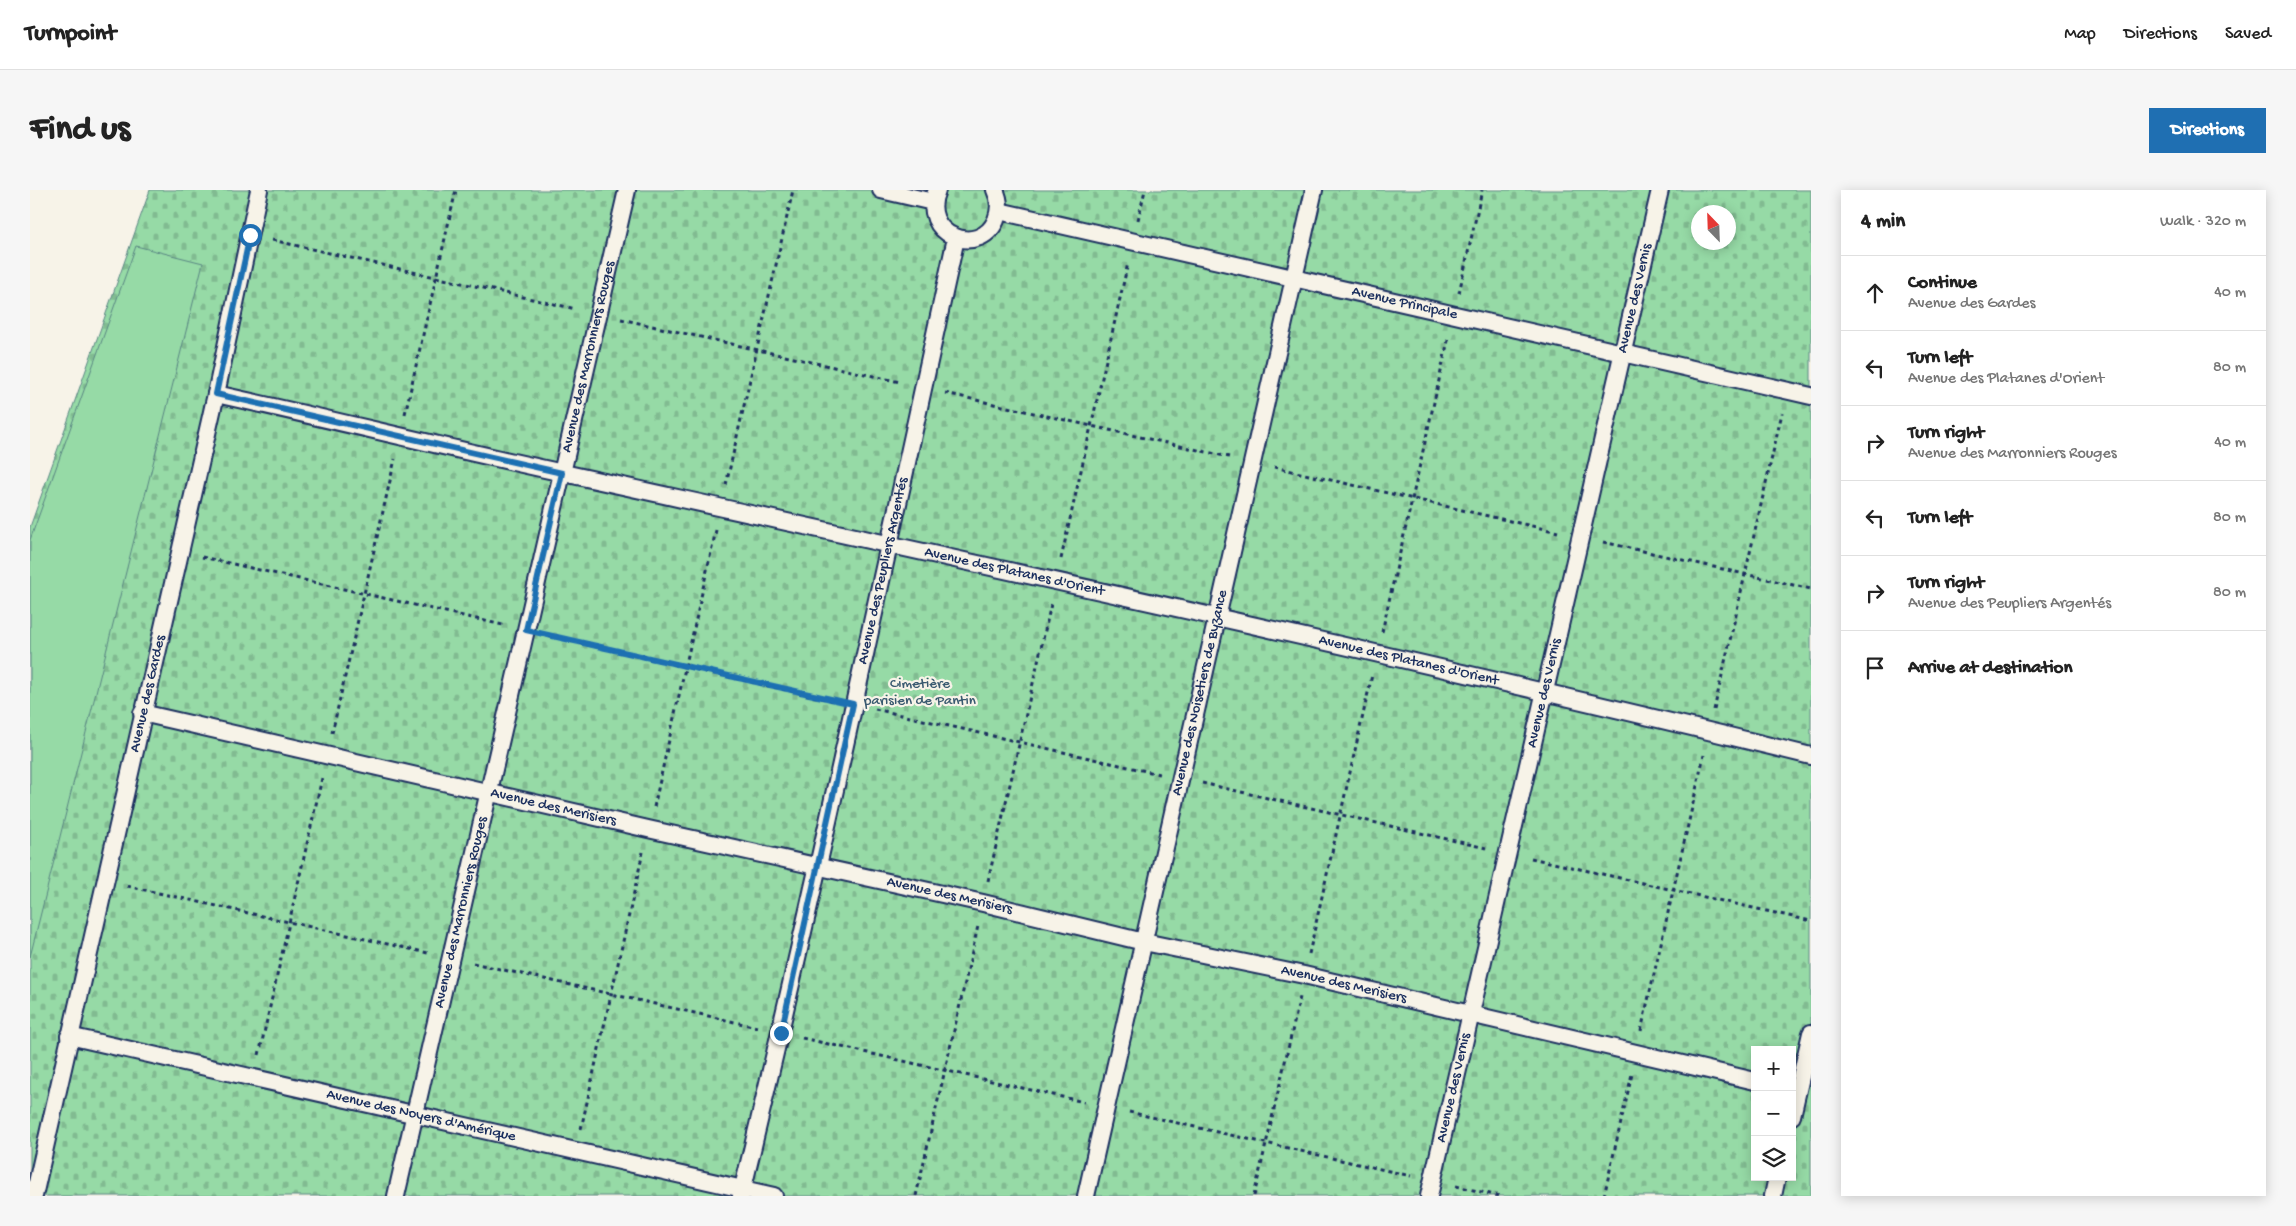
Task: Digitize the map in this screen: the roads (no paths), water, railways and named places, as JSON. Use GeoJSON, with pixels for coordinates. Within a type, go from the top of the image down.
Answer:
{"type":"FeatureCollection","features":[{"type":"Feature","properties":{"kind":"lane","name":"Avenue des Gardes"},"geometry":{"type":"LineString","coordinates":[[34,1196],[142,712],[216,394],[259,190]]}},
{"type":"Feature","properties":{"kind":"lane","name":"Avenue des Marronniers Rouges"},"geometry":{"type":"LineString","coordinates":[[396,1196],[626,190]]}},
{"type":"Feature","properties":{"kind":"lane"},"geometry":{"type":"LineString","coordinates":[[881,190],[935,196],[934,215],[940,227],[956,238],[970,239],[984,234],[994,224],[999,211],[999,203],[994,190]]}},
{"type":"Feature","properties":{"kind":"lane","name":"Avenue des Noisetiers de Byzance"},"geometry":{"type":"LineString","coordinates":[[1086,1196],[1314,190]]}},
{"type":"Feature","properties":{"kind":"lane","name":"Avenue des Vernis"},"geometry":{"type":"LineString","coordinates":[[1429,1196],[1624,354],[1660,190]]}},
{"type":"Feature","properties":{"kind":"lane","name":"Avenue Principale"},"geometry":{"type":"LineString","coordinates":[[999,211],[1811,396]]}},
{"type":"Feature","properties":{"kind":"lane","name":"Avenue des Peupliers Argentés"},"geometry":{"type":"LineString","coordinates":[[742,1193],[819,866],[956,238]]}},
{"type":"Feature","properties":{"kind":"lane","name":"Avenue des Platanes d'Orient"},"geometry":{"type":"LineString","coordinates":[[216,394],[562,473],[1056,580],[1545,691],[1811,756]]}},
{"type":"Feature","properties":{"kind":"lane","name":"Avenue des Merisiers"},"geometry":{"type":"LineString","coordinates":[[142,712],[648,829],[983,903],[1144,942],[1304,975],[1751,1080]]}},
{"type":"Feature","properties":{"kind":"lane"},"geometry":{"type":"LineString","coordinates":[[1796,1104],[1811,1033]]}},
{"type":"Feature","properties":{"kind":"lane","name":"Avenue des Noyers d'Amérique"},"geometry":{"type":"LineString","coordinates":[[69,1036],[575,1151],[742,1193],[774,1196]]}},
{"type":"Feature","properties":{"kind":"lane"},"geometry":{"type":"LineString","coordinates":[[1773,1196],[1777,1181]]}},
{"type":"Feature","properties":{"kind":"park label","name":"Cimetière parisien de Pantin"},"geometry":{"type":"Point","coordinates":[920,692]}}]}
